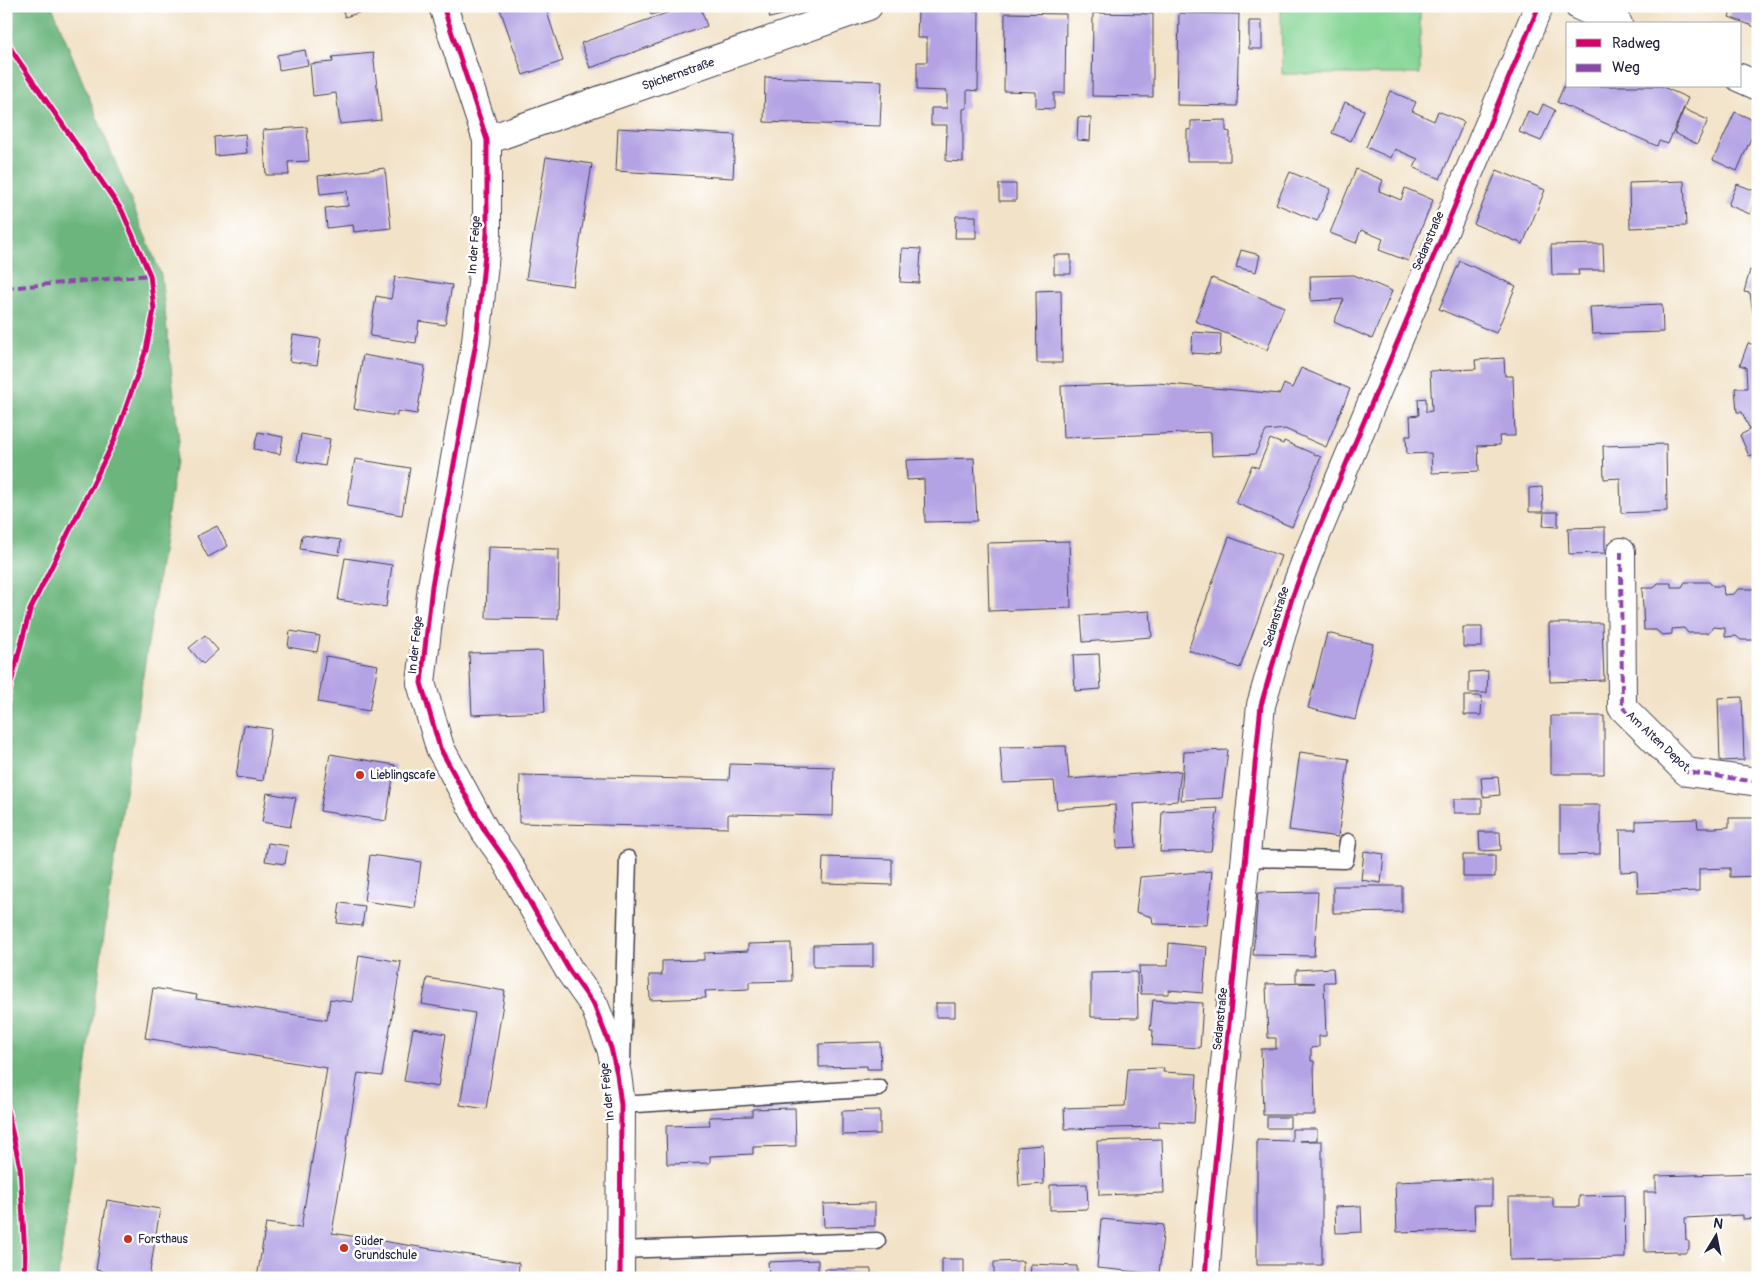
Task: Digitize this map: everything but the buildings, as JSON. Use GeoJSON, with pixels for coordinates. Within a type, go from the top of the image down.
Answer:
{"type":"FeatureCollection","features":[{"type":"Feature","properties":{"kind":"street","name":"In der Feige"},"geometry":{"type":"LineString","coordinates":[[443,6],[487,140],[486,234],[476,342],[432,586],[421,683],[440,748],[485,831],[505,860],[569,970],[594,1005],[611,1048],[621,1105],[620,1278]]}},
{"type":"Feature","properties":{"kind":"street","name":"Spichernstraße"},"geometry":{"type":"LineString","coordinates":[[487,140],[868,6]]}},
{"type":"Feature","properties":{"kind":"street","name":"Sedanstraße"},"geometry":{"type":"LineString","coordinates":[[1205,1278],[1261,705],[1292,598],[1334,489],[1538,6]]}},
{"type":"Feature","properties":{"kind":"street"},"geometry":{"type":"LineString","coordinates":[[1579,6],[1614,22]]}},
{"type":"Feature","properties":{"kind":"street"},"geometry":{"type":"LineString","coordinates":[[1742,79],[1758,86]]}},
{"type":"Feature","properties":{"kind":"street","name":"Am Alten Depot"},"geometry":{"type":"LineString","coordinates":[[1621,552],[1622,707],[1687,772],[1758,782]]}},
{"type":"Feature","properties":{"kind":"lane"},"geometry":{"type":"LineString","coordinates":[[1246,858],[1345,860],[1348,842]]}},
{"type":"Feature","properties":{"kind":"lane","name":"In der Feige"},"geometry":{"type":"LineString","coordinates":[[628,859],[621,1105],[879,1088]]}},
{"type":"Feature","properties":{"kind":"lane"},"geometry":{"type":"LineString","coordinates":[[619,1250],[877,1241]]}},
{"type":"Feature","properties":{"kind":"green space"},"geometry":{"type":"Polygon","coordinates":[[[6,6],[52,6],[161,275],[179,441],[110,890],[58,1278],[6,1278],[6,6]]]}},
{"type":"Feature","properties":{"kind":"green space"},"geometry":{"type":"Polygon","coordinates":[[[1281,6],[1420,6],[1420,74],[1282,74],[1281,6]]]}},
{"type":"Feature","properties":{"kind":"marked path"},"geometry":{"type":"LineString","coordinates":[[6,288],[150,275]]}},
{"type":"Feature","properties":{"kind":"marked path"},"geometry":{"type":"LineString","coordinates":[[1621,552],[1622,707],[1687,772],[1758,782]]}},
{"type":"Feature","properties":{"kind":"cycle path"},"geometry":{"type":"LineString","coordinates":[[443,6],[487,140],[487,234],[476,342],[432,586],[421,683],[440,748],[485,831],[505,859],[569,970],[594,1005],[611,1048],[621,1105],[620,1278]]}},
{"type":"Feature","properties":{"kind":"cycle path"},"geometry":{"type":"LineString","coordinates":[[1205,1278],[1261,705],[1292,598],[1309,552],[1539,6]]}},
{"type":"Feature","properties":{"kind":"cycle path"},"geometry":{"type":"LineString","coordinates":[[6,37],[12,51],[122,211],[150,275],[154,310],[146,350],[114,441],[30,610],[6,702]]}},
{"type":"Feature","properties":{"kind":"cycle path"},"geometry":{"type":"LineString","coordinates":[[6,1105],[20,1167],[25,1256],[24,1278]]}},
{"type":"Feature","properties":{"kind":"place","name":"Lieblingscafe"},"geometry":{"type":"Point","coordinates":[360,775]}},
{"type":"Feature","properties":{"kind":"place","name":"Forsthaus"},"geometry":{"type":"Point","coordinates":[128,1239]}},
{"type":"Feature","properties":{"kind":"place","name":"Süder Grundschule"},"geometry":{"type":"Point","coordinates":[344,1248]}}]}
